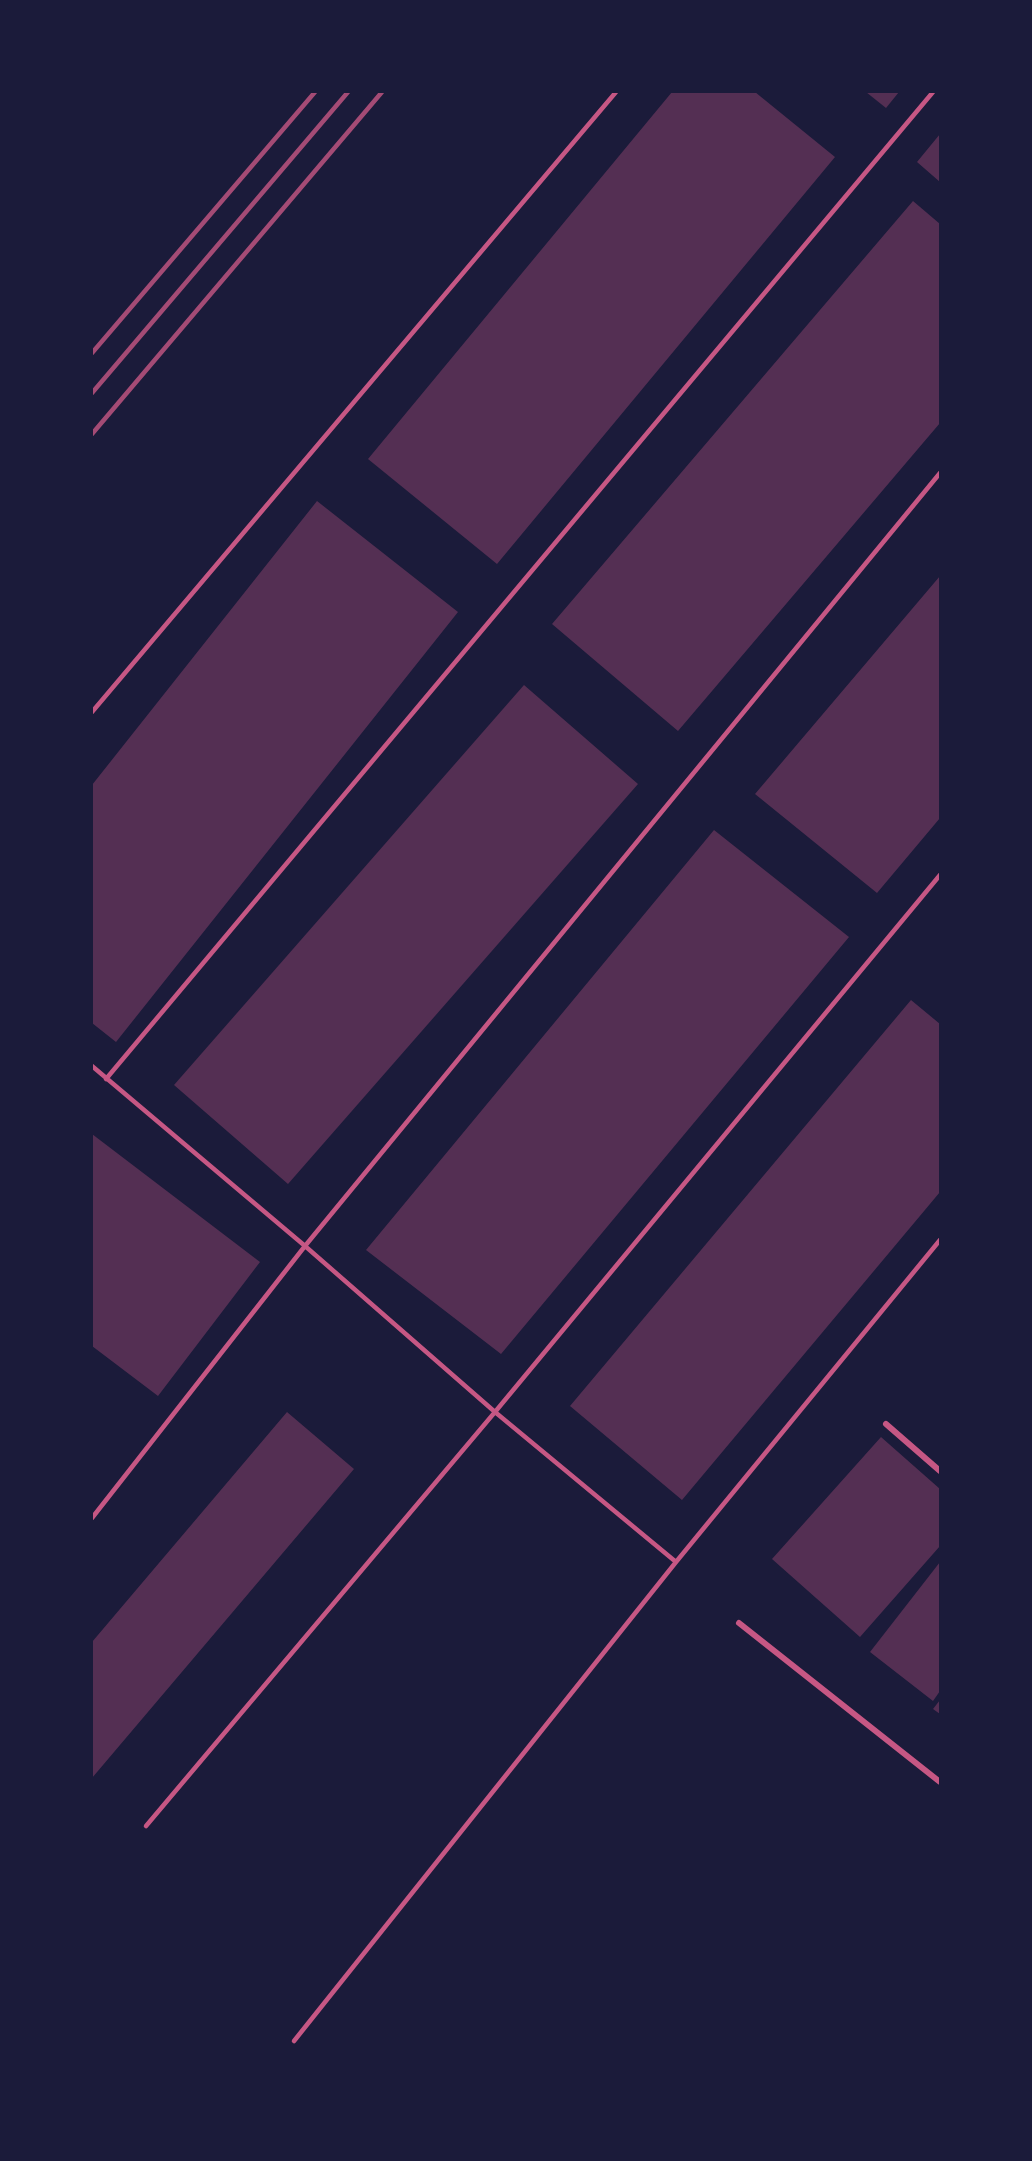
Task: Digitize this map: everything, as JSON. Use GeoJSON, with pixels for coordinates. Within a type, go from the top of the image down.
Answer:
{"type":"FeatureCollection","features":[{"type":"Feature","properties":{"kind":"street"},"geometry":{"type":"LineString","coordinates":[[886,1424],[940,1471]]}},
{"type":"Feature","properties":{"kind":"street"},"geometry":{"type":"LineString","coordinates":[[739,1623],[940,1782]]}},
{"type":"Feature","properties":{"kind":"lane"},"geometry":{"type":"LineString","coordinates":[[92,712],[616,92]]}},
{"type":"Feature","properties":{"kind":"lane"},"geometry":{"type":"LineString","coordinates":[[106,1079],[933,92]]}},
{"type":"Feature","properties":{"kind":"lane"},"geometry":{"type":"LineString","coordinates":[[92,1518],[305,1246],[940,473]]}},
{"type":"Feature","properties":{"kind":"lane"},"geometry":{"type":"LineString","coordinates":[[146,1826],[495,1412],[940,874]]}},
{"type":"Feature","properties":{"kind":"lane"},"geometry":{"type":"LineString","coordinates":[[92,1066],[305,1246],[495,1412],[676,1562]]}},
{"type":"Feature","properties":{"kind":"lane"},"geometry":{"type":"LineString","coordinates":[[294,2041],[676,1562],[940,1240]]}},
{"type":"Feature","properties":{"kind":"building"},"geometry":{"type":"Polygon","coordinates":[[[672,92],[755,92],[835,157],[497,564],[368,459],[672,92]]]}},
{"type":"Feature","properties":{"kind":"building"},"geometry":{"type":"Polygon","coordinates":[[[866,92],[899,92],[886,108],[866,92]]]}},
{"type":"Feature","properties":{"kind":"building"},"geometry":{"type":"Polygon","coordinates":[[[940,134],[940,182],[917,162],[940,134]]]}},
{"type":"Feature","properties":{"kind":"building"},"geometry":{"type":"Polygon","coordinates":[[[913,201],[940,224],[940,423],[678,731],[552,624],[913,201]]]}},
{"type":"Feature","properties":{"kind":"building"},"geometry":{"type":"Polygon","coordinates":[[[317,501],[458,612],[116,1042],[92,1023],[92,785],[317,501]]]}},
{"type":"Feature","properties":{"kind":"building"},"geometry":{"type":"Polygon","coordinates":[[[940,576],[940,818],[877,893],[755,794],[940,576]]]}},
{"type":"Feature","properties":{"kind":"building"},"geometry":{"type":"Polygon","coordinates":[[[524,685],[638,784],[288,1184],[174,1085],[524,685]]]}},
{"type":"Feature","properties":{"kind":"building"},"geometry":{"type":"Polygon","coordinates":[[[714,830],[849,937],[501,1354],[366,1250],[714,830]]]}},
{"type":"Feature","properties":{"kind":"building"},"geometry":{"type":"Polygon","coordinates":[[[911,1000],[940,1024],[940,1192],[682,1500],[570,1406],[911,1000]]]}},
{"type":"Feature","properties":{"kind":"building"},"geometry":{"type":"Polygon","coordinates":[[[92,1134],[260,1262],[158,1396],[92,1346],[92,1134]]]}},
{"type":"Feature","properties":{"kind":"building"},"geometry":{"type":"Polygon","coordinates":[[[287,1412],[354,1469],[92,1778],[92,1642],[287,1412]]]}},
{"type":"Feature","properties":{"kind":"building"},"geometry":{"type":"Polygon","coordinates":[[[881,1437],[940,1489],[940,1546],[860,1637],[772,1559],[881,1437]]]}},
{"type":"Feature","properties":{"kind":"building"},"geometry":{"type":"Polygon","coordinates":[[[940,1562],[940,1691],[933,1701],[870,1652],[940,1562]]]}},
{"type":"Feature","properties":{"kind":"building"},"geometry":{"type":"Polygon","coordinates":[[[940,1700],[940,1714],[933,1709],[940,1700]]]}},
{"type":"Feature","properties":{"kind":"railway"},"geometry":{"type":"LineString","coordinates":[[92,353],[315,92]]}},
{"type":"Feature","properties":{"kind":"railway"},"geometry":{"type":"LineString","coordinates":[[92,393],[348,92]]}},
{"type":"Feature","properties":{"kind":"railway"},"geometry":{"type":"LineString","coordinates":[[92,434],[382,92]]}}]}
